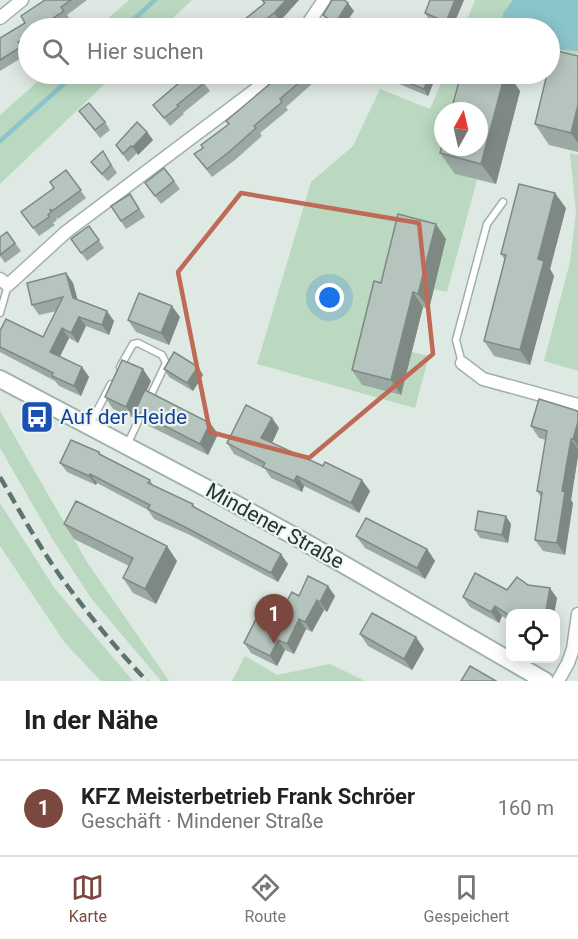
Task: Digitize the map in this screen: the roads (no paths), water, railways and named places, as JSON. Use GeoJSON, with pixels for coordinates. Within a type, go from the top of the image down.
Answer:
{"type":"FeatureCollection","features":[{"type":"Feature","properties":{"kind":"main road","name":"Mindener Straße"},"geometry":{"type":"LineString","coordinates":[[0,379],[303,541],[545,681]]}},
{"type":"Feature","properties":{"kind":"street"},"geometry":{"type":"LineString","coordinates":[[0,18],[22,0]]}},
{"type":"Feature","properties":{"kind":"street"},"geometry":{"type":"LineString","coordinates":[[312,18],[324,0]]}},
{"type":"Feature","properties":{"kind":"street"},"geometry":{"type":"LineString","coordinates":[[4,282],[261,84]]}},
{"type":"Feature","properties":{"kind":"street"},"geometry":{"type":"LineString","coordinates":[[462,363],[483,379],[578,405]]}},
{"type":"Feature","properties":{"kind":"street"},"geometry":{"type":"LineString","coordinates":[[558,681],[575,650],[578,614]]}},
{"type":"Feature","properties":{"kind":"lane"},"geometry":{"type":"LineString","coordinates":[[462,363],[456,340],[487,225],[503,202]]}},
{"type":"Feature","properties":{"kind":"lane"},"geometry":{"type":"LineString","coordinates":[[0,313],[4,282]]}},
{"type":"Feature","properties":{"kind":"lane"},"geometry":{"type":"LineString","coordinates":[[89,426],[132,344],[138,343],[162,355],[166,363],[127,446]]}},
{"type":"Feature","properties":{"kind":"water"},"geometry":{"type":"Polygon","coordinates":[[[513,0],[578,0],[578,51],[560,50],[560,18],[503,18],[503,13],[513,0]]]}},
{"type":"Feature","properties":{"kind":"waterway"},"geometry":{"type":"LineString","coordinates":[[135,18],[155,0]]}},
{"type":"Feature","properties":{"kind":"waterway"},"geometry":{"type":"LineString","coordinates":[[0,141],[64,84]]}},
{"type":"Feature","properties":{"kind":"railway"},"geometry":{"type":"LineString","coordinates":[[0,477],[59,575],[106,636],[147,681]]}},
{"type":"Feature","properties":{"kind":"place","name":"Auf der Heide"},"geometry":{"type":"Point","coordinates":[37,417]}},
{"type":"Feature","properties":{"kind":"place","name":"KFZ Meisterbetrieb Frank Schröer"},"geometry":{"type":"Point","coordinates":[274,644]}}]}
